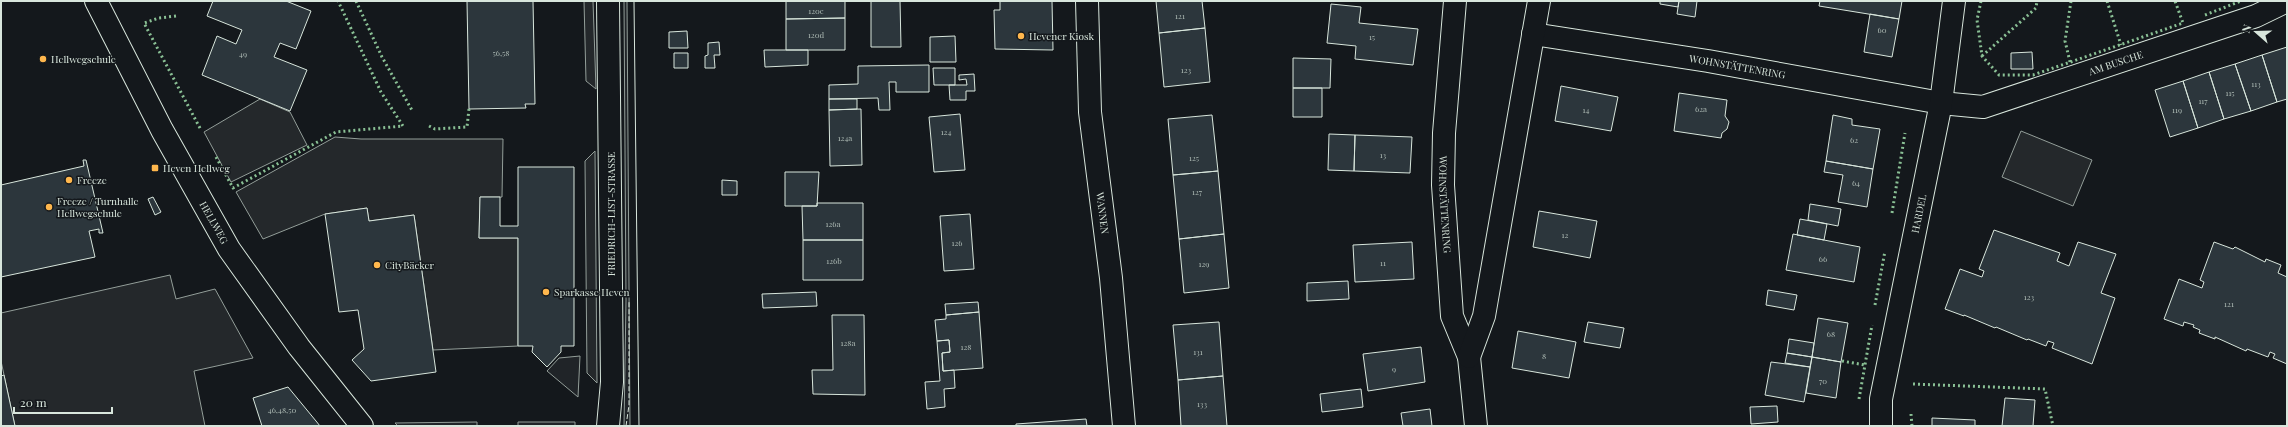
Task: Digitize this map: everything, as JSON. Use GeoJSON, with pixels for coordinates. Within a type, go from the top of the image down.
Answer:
{"type":"FeatureCollection","features":[{"type":"Feature","properties":{"kind":"street","name":"HELLWEG"},"geometry":{"type":"LineString","coordinates":[[96,1],[165,136],[229,249],[299,347],[362,426]]}},
{"type":"Feature","properties":{"kind":"street","name":"FRIEDRICH-LIST-STRASSE"},"geometry":{"type":"LineString","coordinates":[[608,1],[612,382],[608,426]]}},
{"type":"Feature","properties":{"kind":"street","name":"WANNEN"},"geometry":{"type":"LineString","coordinates":[[1087,1],[1090,112],[1111,278],[1124,426]]}},
{"type":"Feature","properties":{"kind":"street","name":"WOHNSTÄTTENRING"},"geometry":{"type":"LineString","coordinates":[[1455,1],[1444,133],[1443,186],[1452,316],[1469,357],[1476,426]]}},
{"type":"Feature","properties":{"kind":"street","name":"WOHNSTÄTTENRING"},"geometry":{"type":"LineString","coordinates":[[1469,357],[1484,316],[1539,1]]}},
{"type":"Feature","properties":{"kind":"street","name":"HARDEL"},"geometry":{"type":"LineString","coordinates":[[1881,426],[1881,399],[1941,103],[1954,1]]}},
{"type":"Feature","properties":{"kind":"street","name":"AM BUSCHE"},"geometry":{"type":"LineString","coordinates":[[1941,103],[1983,107],[2256,16],[2287,1]]}},
{"type":"Feature","properties":{"kind":"street","name":"WOHNSTÄTTENRING"},"geometry":{"type":"LineString","coordinates":[[1533,34],[1708,61],[1941,103]]}},
{"type":"Feature","properties":{"kind":"shaded area"},"geometry":{"type":"Polygon","coordinates":[[[584,1],[593,1],[596,89],[586,81],[584,1]]]}},
{"type":"Feature","properties":{"kind":"shaded area"},"geometry":{"type":"Polygon","coordinates":[[[624,1],[627,1],[630,426],[624,426],[626,300],[624,1]]]}},
{"type":"Feature","properties":{"kind":"shaded area"},"geometry":{"type":"Polygon","coordinates":[[[260,99],[290,112],[307,145],[231,182],[204,132],[260,99]]]}},
{"type":"Feature","properties":{"kind":"shaded area"},"geometry":{"type":"Polygon","coordinates":[[[2021,131],[2092,160],[2073,206],[2002,177],[2021,131]]]}},
{"type":"Feature","properties":{"kind":"shaded area"},"geometry":{"type":"Polygon","coordinates":[[[335,137],[361,139],[503,139],[502,197],[480,197],[479,238],[518,238],[518,346],[433,350],[414,215],[369,221],[367,208],[325,214],[263,239],[236,192],[335,137]]]}},
{"type":"Feature","properties":{"kind":"shaded area"},"geometry":{"type":"Polygon","coordinates":[[[595,151],[597,383],[587,373],[585,161],[595,151]]]}},
{"type":"Feature","properties":{"kind":"shaded area"},"geometry":{"type":"Polygon","coordinates":[[[170,275],[176,299],[215,289],[253,358],[194,371],[205,426],[15,426],[1,361],[1,313],[170,275]]]}},
{"type":"Feature","properties":{"kind":"shaded area"},"geometry":{"type":"Polygon","coordinates":[[[580,356],[578,397],[547,371],[559,358],[580,356]]]}},
{"type":"Feature","properties":{"kind":"shaded area"},"geometry":{"type":"Polygon","coordinates":[[[477,422],[477,426],[398,426],[395,423],[477,422]]]}},
{"type":"Feature","properties":{"kind":"shaded area"},"geometry":{"type":"Polygon","coordinates":[[[518,422],[575,422],[575,426],[518,426],[518,422]]]}},
{"type":"Feature","properties":{"kind":"building"},"geometry":{"type":"Polygon","coordinates":[[[213,1],[286,1],[311,11],[296,49],[280,43],[274,57],[307,70],[290,111],[202,75],[217,36],[236,44],[242,30],[207,16],[213,1]]]}},
{"type":"Feature","properties":{"kind":"building"},"geometry":{"type":"Polygon","coordinates":[[[467,1],[533,1],[535,104],[525,104],[526,108],[469,109],[467,1]]]}},
{"type":"Feature","properties":{"kind":"building"},"geometry":{"type":"Polygon","coordinates":[[[786,1],[845,1],[845,18],[786,19],[786,1]]]}},
{"type":"Feature","properties":{"kind":"building"},"geometry":{"type":"Polygon","coordinates":[[[871,1],[900,1],[901,47],[871,47],[871,1]]]}},
{"type":"Feature","properties":{"kind":"building"},"geometry":{"type":"Polygon","coordinates":[[[1000,1],[1052,1],[1053,50],[995,49],[994,10],[1000,10],[1000,1]]]}},
{"type":"Feature","properties":{"kind":"building"},"geometry":{"type":"Polygon","coordinates":[[[1156,1],[1202,1],[1205,28],[1159,33],[1156,1]]]}},
{"type":"Feature","properties":{"kind":"building"},"geometry":{"type":"Polygon","coordinates":[[[1660,1],[1679,1],[1678,7],[1660,4],[1660,1]]]}},
{"type":"Feature","properties":{"kind":"building"},"geometry":{"type":"Polygon","coordinates":[[[1679,1],[1697,1],[1695,17],[1677,14],[1679,1]]]}},
{"type":"Feature","properties":{"kind":"building"},"geometry":{"type":"Polygon","coordinates":[[[1820,1],[1902,1],[1899,19],[1819,6],[1820,1]]]}},
{"type":"Feature","properties":{"kind":"building"},"geometry":{"type":"Polygon","coordinates":[[[1331,4],[1361,7],[1359,23],[1418,29],[1413,65],[1355,59],[1356,46],[1327,43],[1331,4]]]}},
{"type":"Feature","properties":{"kind":"building"},"geometry":{"type":"Polygon","coordinates":[[[1870,14],[1899,19],[1892,57],[1864,52],[1870,14]]]}},
{"type":"Feature","properties":{"kind":"building"},"geometry":{"type":"Polygon","coordinates":[[[845,18],[845,50],[786,50],[786,19],[845,18]]]}},
{"type":"Feature","properties":{"kind":"building"},"geometry":{"type":"Polygon","coordinates":[[[1205,28],[1210,82],[1164,87],[1159,33],[1205,28]]]}},
{"type":"Feature","properties":{"kind":"building"},"geometry":{"type":"Polygon","coordinates":[[[687,31],[688,48],[669,48],[669,32],[687,31]]]}},
{"type":"Feature","properties":{"kind":"building"},"geometry":{"type":"Polygon","coordinates":[[[955,36],[956,62],[930,62],[930,37],[955,36]]]}},
{"type":"Feature","properties":{"kind":"building"},"geometry":{"type":"Polygon","coordinates":[[[719,42],[720,55],[714,55],[715,68],[705,68],[705,56],[708,55],[708,43],[719,42]]]}},
{"type":"Feature","properties":{"kind":"building"},"geometry":{"type":"Polygon","coordinates":[[[2287,47],[2287,99],[2277,102],[2262,55],[2287,47]]]}},
{"type":"Feature","properties":{"kind":"building"},"geometry":{"type":"Polygon","coordinates":[[[764,50],[808,50],[808,65],[765,67],[764,50]]]}},
{"type":"Feature","properties":{"kind":"building"},"geometry":{"type":"Polygon","coordinates":[[[2032,52],[2033,69],[2011,69],[2011,53],[2032,52]]]}},
{"type":"Feature","properties":{"kind":"building"},"geometry":{"type":"Polygon","coordinates":[[[674,53],[688,53],[688,68],[674,68],[674,53]]]}},
{"type":"Feature","properties":{"kind":"building"},"geometry":{"type":"Polygon","coordinates":[[[2262,55],[2277,102],[2251,111],[2235,64],[2262,55]]]}},
{"type":"Feature","properties":{"kind":"building"},"geometry":{"type":"Polygon","coordinates":[[[1293,58],[1331,59],[1330,88],[1293,88],[1293,58]]]}},
{"type":"Feature","properties":{"kind":"building"},"geometry":{"type":"Polygon","coordinates":[[[2235,64],[2251,111],[2224,119],[2209,72],[2235,64]]]}},
{"type":"Feature","properties":{"kind":"building"},"geometry":{"type":"Polygon","coordinates":[[[929,65],[929,92],[896,92],[896,82],[889,82],[890,110],[879,110],[878,98],[829,99],[829,85],[858,84],[858,66],[929,65]]]}},
{"type":"Feature","properties":{"kind":"building"},"geometry":{"type":"Polygon","coordinates":[[[933,68],[955,68],[955,85],[934,85],[933,68]]]}},
{"type":"Feature","properties":{"kind":"building"},"geometry":{"type":"Polygon","coordinates":[[[2209,72],[2224,119],[2198,128],[2183,81],[2209,72]]]}},
{"type":"Feature","properties":{"kind":"building"},"geometry":{"type":"Polygon","coordinates":[[[974,74],[975,91],[966,91],[966,100],[950,100],[949,85],[967,85],[966,79],[959,80],[959,75],[974,74]]]}},
{"type":"Feature","properties":{"kind":"building"},"geometry":{"type":"Polygon","coordinates":[[[2183,81],[2198,128],[2170,137],[2155,90],[2183,81]]]}},
{"type":"Feature","properties":{"kind":"building"},"geometry":{"type":"Polygon","coordinates":[[[1561,86],[1618,97],[1611,131],[1555,121],[1561,86]]]}},
{"type":"Feature","properties":{"kind":"building"},"geometry":{"type":"Polygon","coordinates":[[[1293,88],[1322,88],[1322,117],[1293,117],[1293,88]]]}},
{"type":"Feature","properties":{"kind":"building"},"geometry":{"type":"Polygon","coordinates":[[[1679,93],[1727,100],[1725,116],[1729,122],[1727,129],[1722,133],[1721,138],[1674,131],[1679,93]]]}},
{"type":"Feature","properties":{"kind":"building"},"geometry":{"type":"Polygon","coordinates":[[[829,99],[857,99],[857,109],[829,110],[829,99]]]}},
{"type":"Feature","properties":{"kind":"building"},"geometry":{"type":"Polygon","coordinates":[[[861,109],[862,165],[830,166],[829,110],[861,109]]]}},
{"type":"Feature","properties":{"kind":"building"},"geometry":{"type":"Polygon","coordinates":[[[960,114],[965,170],[934,172],[929,117],[960,114]]]}},
{"type":"Feature","properties":{"kind":"building"},"geometry":{"type":"Polygon","coordinates":[[[1212,115],[1218,171],[1173,175],[1168,119],[1212,115]]]}},
{"type":"Feature","properties":{"kind":"building"},"geometry":{"type":"Polygon","coordinates":[[[1833,115],[1852,119],[1852,125],[1880,129],[1873,169],[1826,161],[1833,115]]]}},
{"type":"Feature","properties":{"kind":"building"},"geometry":{"type":"Polygon","coordinates":[[[1329,134],[1355,135],[1354,171],[1328,170],[1329,134]]]}},
{"type":"Feature","properties":{"kind":"building"},"geometry":{"type":"Polygon","coordinates":[[[1355,135],[1412,137],[1410,173],[1354,171],[1355,135]]]}},
{"type":"Feature","properties":{"kind":"building","name":"Freeze / Turnhalle Hellwegschule"},"geometry":{"type":"Polygon","coordinates":[[[83,160],[86,160],[103,233],[99,233],[99,229],[89,231],[95,257],[1,277],[1,185],[84,166],[83,160]]]}},
{"type":"Feature","properties":{"kind":"building"},"geometry":{"type":"Polygon","coordinates":[[[1826,161],[1873,169],[1867,207],[1838,202],[1843,175],[1824,172],[1826,161]]]}},
{"type":"Feature","properties":{"kind":"building","name":"Sparkasse Heven"},"geometry":{"type":"Polygon","coordinates":[[[518,167],[574,167],[574,346],[561,346],[561,352],[547,367],[532,352],[533,346],[518,346],[518,238],[479,238],[480,197],[500,197],[500,226],[518,226],[518,167]]]}},
{"type":"Feature","properties":{"kind":"building"},"geometry":{"type":"Polygon","coordinates":[[[1218,171],[1224,234],[1179,239],[1173,175],[1218,171]]]}},
{"type":"Feature","properties":{"kind":"building"},"geometry":{"type":"Polygon","coordinates":[[[785,172],[819,172],[817,206],[785,206],[785,172]]]}},
{"type":"Feature","properties":{"kind":"building"},"geometry":{"type":"Polygon","coordinates":[[[722,180],[737,181],[737,195],[722,195],[722,180]]]}},
{"type":"Feature","properties":{"kind":"building"},"geometry":{"type":"Polygon","coordinates":[[[153,197],[161,212],[155,215],[148,199],[153,197]]]}},
{"type":"Feature","properties":{"kind":"building"},"geometry":{"type":"Polygon","coordinates":[[[817,203],[863,203],[863,240],[803,240],[802,206],[817,206],[817,203]]]}},
{"type":"Feature","properties":{"kind":"building"},"geometry":{"type":"Polygon","coordinates":[[[1810,204],[1841,209],[1838,226],[1808,220],[1810,204]]]}},
{"type":"Feature","properties":{"kind":"building","name":"CityBäcker"},"geometry":{"type":"Polygon","coordinates":[[[367,208],[369,221],[414,215],[436,372],[371,381],[352,360],[364,349],[358,310],[339,312],[325,214],[367,208]]]}},
{"type":"Feature","properties":{"kind":"building"},"geometry":{"type":"Polygon","coordinates":[[[1539,211],[1597,221],[1590,258],[1533,247],[1539,211]]]}},
{"type":"Feature","properties":{"kind":"building"},"geometry":{"type":"Polygon","coordinates":[[[970,214],[974,269],[944,271],[940,216],[970,214]]]}},
{"type":"Feature","properties":{"kind":"building"},"geometry":{"type":"Polygon","coordinates":[[[1800,219],[1827,224],[1824,240],[1797,235],[1800,219]]]}},
{"type":"Feature","properties":{"kind":"building"},"geometry":{"type":"Polygon","coordinates":[[[1994,230],[2060,253],[2057,261],[2069,266],[2078,242],[2116,254],[2101,293],[2115,298],[2092,364],[2052,348],[2054,343],[2048,341],[2046,346],[1945,309],[1960,269],[1982,277],[1984,271],[1979,269],[1994,230]]]}},
{"type":"Feature","properties":{"kind":"building"},"geometry":{"type":"Polygon","coordinates":[[[1224,234],[1229,288],[1184,293],[1179,239],[1224,234]]]}},
{"type":"Feature","properties":{"kind":"building"},"geometry":{"type":"Polygon","coordinates":[[[1793,234],[1860,247],[1854,282],[1786,270],[1793,234]]]}},
{"type":"Feature","properties":{"kind":"building"},"geometry":{"type":"Polygon","coordinates":[[[803,240],[863,240],[863,280],[803,280],[803,240]]]}},
{"type":"Feature","properties":{"kind":"building"},"geometry":{"type":"Polygon","coordinates":[[[1412,242],[1414,279],[1355,282],[1353,245],[1412,242]]]}},
{"type":"Feature","properties":{"kind":"building"},"geometry":{"type":"Polygon","coordinates":[[[2214,242],[2233,249],[2235,247],[2265,262],[2266,259],[2281,265],[2278,273],[2287,277],[2287,364],[2273,358],[2275,354],[2270,352],[2268,357],[2247,349],[2246,351],[2215,337],[2215,339],[2199,333],[2200,330],[2193,327],[2194,325],[2184,322],[2183,326],[2164,319],[2179,279],[2202,288],[2204,282],[2200,280],[2214,242]]]}},
{"type":"Feature","properties":{"kind":"building"},"geometry":{"type":"Polygon","coordinates":[[[1348,281],[1349,299],[1307,301],[1307,283],[1348,281]]]}},
{"type":"Feature","properties":{"kind":"building"},"geometry":{"type":"Polygon","coordinates":[[[1768,290],[1797,295],[1794,310],[1766,305],[1768,290]]]}},
{"type":"Feature","properties":{"kind":"building"},"geometry":{"type":"Polygon","coordinates":[[[816,292],[817,306],[763,308],[762,294],[816,292]]]}},
{"type":"Feature","properties":{"kind":"building"},"geometry":{"type":"Polygon","coordinates":[[[978,302],[979,312],[946,315],[945,304],[978,302]]]}},
{"type":"Feature","properties":{"kind":"building"},"geometry":{"type":"Polygon","coordinates":[[[979,312],[983,368],[943,371],[942,353],[950,352],[949,340],[937,341],[935,320],[946,319],[946,315],[979,312]]]}},
{"type":"Feature","properties":{"kind":"building"},"geometry":{"type":"Polygon","coordinates":[[[832,315],[864,315],[865,395],[813,394],[812,370],[833,370],[832,315]]]}},
{"type":"Feature","properties":{"kind":"building"},"geometry":{"type":"Polygon","coordinates":[[[1818,318],[1848,323],[1841,362],[1812,357],[1818,318]]]}},
{"type":"Feature","properties":{"kind":"building"},"geometry":{"type":"Polygon","coordinates":[[[1219,322],[1223,376],[1178,380],[1173,325],[1219,322]]]}},
{"type":"Feature","properties":{"kind":"building"},"geometry":{"type":"Polygon","coordinates":[[[1588,322],[1624,328],[1620,348],[1584,342],[1588,322]]]}},
{"type":"Feature","properties":{"kind":"building"},"geometry":{"type":"Polygon","coordinates":[[[1518,331],[1576,342],[1569,378],[1512,368],[1518,331]]]}},
{"type":"Feature","properties":{"kind":"building"},"geometry":{"type":"Polygon","coordinates":[[[1789,339],[1814,343],[1812,357],[1787,353],[1789,339]]]}},
{"type":"Feature","properties":{"kind":"building"},"geometry":{"type":"Polygon","coordinates":[[[949,340],[950,352],[942,353],[943,371],[954,370],[955,388],[944,389],[945,407],[927,409],[925,382],[940,381],[937,341],[949,340]]]}},
{"type":"Feature","properties":{"kind":"building"},"geometry":{"type":"Polygon","coordinates":[[[1421,347],[1425,382],[1368,391],[1363,354],[1421,347]]]}},
{"type":"Feature","properties":{"kind":"building"},"geometry":{"type":"Polygon","coordinates":[[[1787,353],[1812,357],[1810,367],[1785,363],[1787,353]]]}},
{"type":"Feature","properties":{"kind":"building"},"geometry":{"type":"Polygon","coordinates":[[[1812,357],[1841,362],[1836,398],[1806,393],[1812,357]]]}},
{"type":"Feature","properties":{"kind":"building"},"geometry":{"type":"Polygon","coordinates":[[[1771,362],[1810,367],[1804,402],[1765,395],[1771,362]]]}},
{"type":"Feature","properties":{"kind":"building"},"geometry":{"type":"Polygon","coordinates":[[[4,375],[15,426],[1,426],[1,376],[4,375]]]}},
{"type":"Feature","properties":{"kind":"building"},"geometry":{"type":"Polygon","coordinates":[[[1223,376],[1227,426],[1181,426],[1178,380],[1223,376]]]}},
{"type":"Feature","properties":{"kind":"building"},"geometry":{"type":"Polygon","coordinates":[[[288,387],[320,426],[262,426],[253,398],[288,387]]]}},
{"type":"Feature","properties":{"kind":"building"},"geometry":{"type":"Polygon","coordinates":[[[1361,389],[1363,407],[1322,412],[1320,394],[1361,389]]]}},
{"type":"Feature","properties":{"kind":"building"},"geometry":{"type":"Polygon","coordinates":[[[2005,398],[2035,400],[2033,426],[2002,426],[2005,398]]]}},
{"type":"Feature","properties":{"kind":"building"},"geometry":{"type":"Polygon","coordinates":[[[1777,406],[1778,422],[1751,424],[1750,407],[1777,406]]]}},
{"type":"Feature","properties":{"kind":"building"},"geometry":{"type":"Polygon","coordinates":[[[1430,409],[1432,426],[1403,426],[1401,413],[1430,409]]]}},
{"type":"Feature","properties":{"kind":"building"},"geometry":{"type":"Polygon","coordinates":[[[1932,418],[1975,420],[1975,426],[1932,426],[1932,418]]]}},
{"type":"Feature","properties":{"kind":"building"},"geometry":{"type":"Polygon","coordinates":[[[1086,419],[1087,426],[1016,426],[1016,424],[1086,419]]]}},
{"type":"Feature","properties":{"kind":"tram line"},"geometry":{"type":"LineString","coordinates":[[634,1],[639,426]]}},
{"type":"Feature","properties":{"kind":"hedge"},"geometry":{"type":"LineString","coordinates":[[216,157],[233,188],[336,132],[403,126],[381,92],[338,1]]}},
{"type":"Feature","properties":{"kind":"hedge"},"geometry":{"type":"LineString","coordinates":[[356,1],[382,57],[413,112]]}},
{"type":"Feature","properties":{"kind":"hedge"},"geometry":{"type":"LineString","coordinates":[[1981,1],[1977,20],[1982,56],[1999,75],[2033,75],[2183,23],[2175,1]]}},
{"type":"Feature","properties":{"kind":"hedge"},"geometry":{"type":"LineString","coordinates":[[1982,56],[2036,8],[2037,1]]}},
{"type":"Feature","properties":{"kind":"hedge"},"geometry":{"type":"LineString","coordinates":[[2070,62],[2065,41],[2071,1]]}},
{"type":"Feature","properties":{"kind":"hedge"},"geometry":{"type":"LineString","coordinates":[[2107,1],[2121,45]]}},
{"type":"Feature","properties":{"kind":"hedge"},"geometry":{"type":"LineString","coordinates":[[2205,15],[2241,1]]}},
{"type":"Feature","properties":{"kind":"hedge"},"geometry":{"type":"LineString","coordinates":[[176,16],[159,18],[144,23],[201,130]]}},
{"type":"Feature","properties":{"kind":"hedge"},"geometry":{"type":"LineString","coordinates":[[429,126],[435,129],[467,127],[469,109]]}},
{"type":"Feature","properties":{"kind":"hedge"},"geometry":{"type":"LineString","coordinates":[[1892,213],[1905,133]]}},
{"type":"Feature","properties":{"kind":"hedge"},"geometry":{"type":"LineString","coordinates":[[1875,305],[1885,251]]}},
{"type":"Feature","properties":{"kind":"hedge"},"geometry":{"type":"LineString","coordinates":[[1859,399],[1872,325]]}},
{"type":"Feature","properties":{"kind":"hedge"},"geometry":{"type":"LineString","coordinates":[[1842,361],[1865,365]]}},
{"type":"Feature","properties":{"kind":"hedge"},"geometry":{"type":"LineString","coordinates":[[1913,384],[2045,389],[2053,426]]}},
{"type":"Feature","properties":{"kind":"hedge"},"geometry":{"type":"LineString","coordinates":[[1911,414],[1912,426]]}},
{"type":"Feature","properties":{"kind":"fence"},"geometry":{"type":"LineString","coordinates":[[626,426],[629,405],[629,302]]}},
{"type":"Feature","properties":{"kind":"place","name":"Hevener Kiosk"},"geometry":{"type":"Point","coordinates":[1021,36]}},
{"type":"Feature","properties":{"kind":"place","name":"Hellwegschule"},"geometry":{"type":"Point","coordinates":[43,59]}},
{"type":"Feature","properties":{"kind":"place","name":"Heven Hellweg"},"geometry":{"type":"Point","coordinates":[155,168]}},
{"type":"Feature","properties":{"kind":"place","name":"Freeze"},"geometry":{"type":"Point","coordinates":[69,180]}},
{"type":"Feature","properties":{"kind":"place","name":"Freeze / Turnhalle Hellwegschule"},"geometry":{"type":"Point","coordinates":[49,207]}},
{"type":"Feature","properties":{"kind":"place","name":"CityBäcker"},"geometry":{"type":"Point","coordinates":[377,265]}},
{"type":"Feature","properties":{"kind":"place","name":"Sparkasse Heven"},"geometry":{"type":"Point","coordinates":[546,292]}}]}
